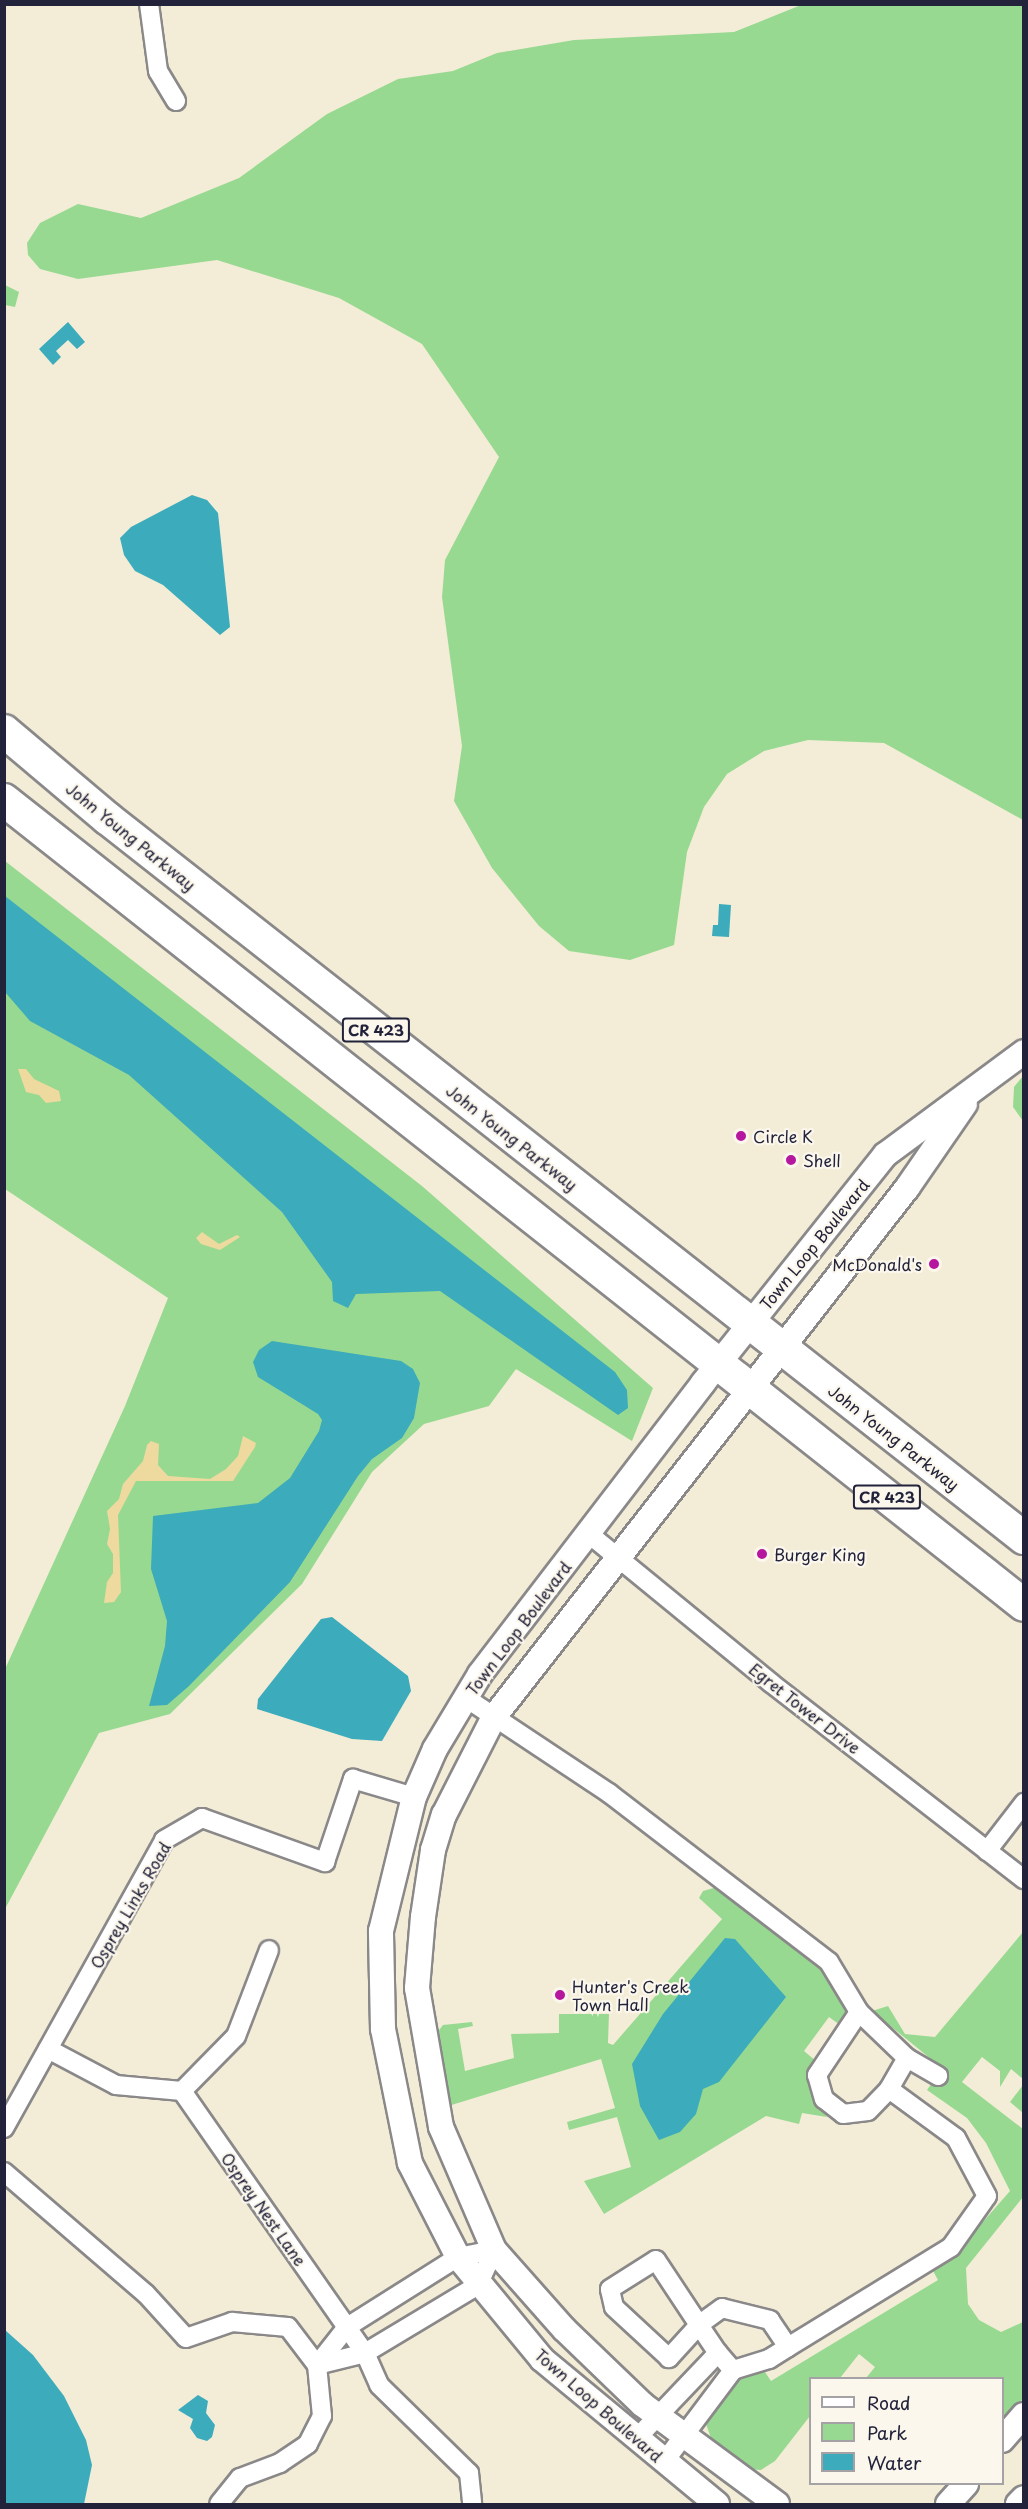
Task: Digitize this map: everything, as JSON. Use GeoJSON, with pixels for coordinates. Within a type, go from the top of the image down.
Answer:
{"type":"FeatureCollection","features":[{"type":"Feature","properties":{"kind":"highway","name":"John Young Parkway"},"geometry":{"type":"LineString","coordinates":[[4,731],[116,825],[1023,1538]]}},
{"type":"Feature","properties":{"kind":"highway","name":"CR 423"},"geometry":{"type":"LineString","coordinates":[[4,800],[1023,1605]]}},
{"type":"Feature","properties":{"kind":"street"},"geometry":{"type":"LineString","coordinates":[[148,4],[158,71],[176,102]]}},
{"type":"Feature","properties":{"kind":"street","name":"Town Loop Boulevard"},"geometry":{"type":"LineString","coordinates":[[717,2505],[542,2359],[478,2285],[458,2257],[410,2163],[383,2029],[381,1931],[414,1797],[435,1749],[466,1698],[718,1364],[885,1155],[1023,1052]]}},
{"type":"Feature","properties":{"kind":"street","name":"Town Loop Boulevard"},"geometry":{"type":"LineString","coordinates":[[777,2505],[658,2416],[564,2329],[494,2250],[441,2127],[417,1988],[433,1850],[444,1815],[494,1717],[616,1557],[751,1390],[892,1207],[976,1087]]}},
{"type":"Feature","properties":{"kind":"street"},"geometry":{"type":"LineString","coordinates":[[885,1155],[896,1186],[892,1207]]}},
{"type":"Feature","properties":{"kind":"street","name":"Egret Tower Drive"},"geometry":{"type":"LineString","coordinates":[[589,1534],[1023,1879]]}},
{"type":"Feature","properties":{"kind":"street"},"geometry":{"type":"LineString","coordinates":[[466,1698],[609,1793],[830,1962],[859,2012],[907,2058],[938,2076]]}},
{"type":"Feature","properties":{"kind":"street","name":"Osprey Links Road"},"geometry":{"type":"LineString","coordinates":[[4,2128],[164,1840],[202,1818],[325,1862],[353,1779],[414,1797]]}},
{"type":"Feature","properties":{"kind":"street"},"geometry":{"type":"LineString","coordinates":[[987,1851],[1023,1803]]}},
{"type":"Feature","properties":{"kind":"street"},"geometry":{"type":"LineString","coordinates":[[48,2049],[116,2085],[182,2091],[236,2036],[269,1950]]}},
{"type":"Feature","properties":{"kind":"street"},"geometry":{"type":"LineString","coordinates":[[859,2012],[817,2075],[825,2099],[843,2114],[868,2111],[889,2089],[907,2058]]}},
{"type":"Feature","properties":{"kind":"street"},"geometry":{"type":"LineString","coordinates":[[664,2462],[685,2436],[702,2407],[733,2370],[770,2359],[951,2247],[987,2196],[956,2138],[889,2089]]}},
{"type":"Feature","properties":{"kind":"street","name":"Osprey Nest Lane"},"geometry":{"type":"LineString","coordinates":[[182,2091],[365,2353],[379,2385],[469,2473],[472,2505]]}},
{"type":"Feature","properties":{"kind":"street"},"geometry":{"type":"LineString","coordinates":[[4,2172],[146,2294],[186,2338],[232,2322],[288,2327],[317,2366],[322,2416],[308,2444],[280,2463],[240,2478],[219,2505]]}},
{"type":"Feature","properties":{"kind":"street"},"geometry":{"type":"LineString","coordinates":[[317,2366],[347,2327],[458,2257],[494,2250]]}},
{"type":"Feature","properties":{"kind":"street"},"geometry":{"type":"LineString","coordinates":[[317,2366],[365,2353],[478,2285],[494,2250]]}},
{"type":"Feature","properties":{"kind":"street"},"geometry":{"type":"LineString","coordinates":[[733,2370],[718,2353],[699,2325],[657,2260],[610,2289],[614,2307],[669,2358],[699,2325],[722,2308],[735,2308],[770,2320],[788,2348]]}},
{"type":"Feature","properties":{"kind":"street"},"geometry":{"type":"LineString","coordinates":[[636,2439],[718,2353]]}},
{"type":"Feature","properties":{"kind":"street"},"geometry":{"type":"LineString","coordinates":[[1004,2438],[1023,2415]]}},
{"type":"Feature","properties":{"kind":"street"},"geometry":{"type":"LineString","coordinates":[[948,2505],[965,2485]]}},
{"type":"Feature","properties":{"kind":"street"},"geometry":{"type":"LineString","coordinates":[[1018,2505],[1023,2498]]}},
{"type":"Feature","properties":{"kind":"green space"},"geometry":{"type":"Polygon","coordinates":[[[801,5],[1023,5],[1023,820],[884,743],[808,740],[764,751],[727,774],[704,807],[687,852],[674,945],[630,960],[569,951],[539,926],[492,868],[454,801],[462,746],[442,597],[445,560],[499,457],[422,344],[339,298],[217,260],[78,279],[40,269],[28,255],[27,243],[40,223],[78,204],[141,218],[239,178],[327,114],[398,79],[453,71],[497,53],[574,40],[734,32],[801,5]]]}},
{"type":"Feature","properties":{"kind":"green space"},"geometry":{"type":"Polygon","coordinates":[[[5,285],[19,292],[15,307],[5,305],[5,285]]]}},
{"type":"Feature","properties":{"kind":"green space"},"geometry":{"type":"Polygon","coordinates":[[[5,861],[422,1186],[653,1388],[632,1441],[516,1369],[489,1406],[424,1424],[372,1472],[302,1584],[170,1714],[99,1733],[5,1909],[5,1669],[125,1406],[168,1298],[5,1189],[5,861]]]}},
{"type":"Feature","properties":{"kind":"green space"},"geometry":{"type":"Polygon","coordinates":[[[1023,1076],[1023,1121],[1013,1107],[1014,1087],[1023,1076]]]}},
{"type":"Feature","properties":{"kind":"green space"},"geometry":{"type":"Polygon","coordinates":[[[717,1887],[828,1975],[850,2014],[840,2025],[829,2017],[804,2051],[816,2061],[816,2102],[827,2117],[802,2113],[799,2124],[766,2116],[604,2214],[584,2181],[631,2167],[617,2117],[569,2130],[567,2122],[615,2108],[601,2059],[445,2107],[433,2038],[443,2025],[472,2022],[473,2026],[458,2029],[465,2071],[514,2058],[511,2034],[559,2033],[559,2014],[609,2014],[608,2043],[613,2045],[722,1919],[699,1898],[703,1891],[717,1887]]]}},
{"type":"Feature","properties":{"kind":"green space"},"geometry":{"type":"Polygon","coordinates":[[[1023,1932],[1023,2079],[1011,2069],[1000,2087],[1000,2071],[982,2057],[962,2082],[1023,2129],[1023,2197],[966,2268],[968,2304],[979,2320],[1001,2332],[1023,2322],[1023,2399],[1004,2419],[1004,2377],[867,2377],[875,2367],[859,2354],[841,2377],[809,2377],[809,2417],[775,2461],[761,2470],[748,2469],[712,2441],[706,2424],[709,2407],[725,2386],[745,2373],[763,2369],[771,2381],[938,2280],[932,2269],[952,2257],[1010,2191],[986,2143],[967,2118],[927,2090],[942,2068],[872,2011],[888,2006],[905,2034],[935,2037],[1023,1932]]]}},
{"type":"Feature","properties":{"kind":"green space"},"geometry":{"type":"Polygon","coordinates":[[[1023,2085],[1023,2113],[1010,2102],[1023,2085]]]}},
{"type":"Feature","properties":{"kind":"sand"},"geometry":{"type":"Polygon","coordinates":[[[18,1069],[26,1069],[34,1079],[59,1091],[61,1101],[46,1103],[39,1095],[26,1092],[18,1069]]]}},
{"type":"Feature","properties":{"kind":"sand"},"geometry":{"type":"Polygon","coordinates":[[[202,1232],[219,1244],[237,1235],[240,1237],[220,1250],[201,1244],[196,1238],[202,1232]]]}},
{"type":"Feature","properties":{"kind":"sand"},"geometry":{"type":"Polygon","coordinates":[[[243,1436],[256,1443],[233,1481],[136,1481],[118,1515],[121,1592],[114,1602],[104,1603],[107,1582],[113,1573],[113,1554],[107,1544],[110,1529],[107,1511],[119,1499],[123,1484],[143,1461],[147,1445],[151,1441],[159,1444],[158,1465],[168,1476],[210,1479],[226,1469],[238,1456],[243,1436]]]}},
{"type":"Feature","properties":{"kind":"water"},"geometry":{"type":"Polygon","coordinates":[[[68,322],[85,342],[77,349],[68,340],[56,351],[61,357],[53,365],[39,349],[68,322]]]}},
{"type":"Feature","properties":{"kind":"water"},"geometry":{"type":"Polygon","coordinates":[[[192,495],[207,500],[218,513],[230,627],[220,635],[163,585],[135,571],[124,555],[120,538],[131,527],[192,495]]]}},
{"type":"Feature","properties":{"kind":"water"},"geometry":{"type":"Polygon","coordinates":[[[5,896],[615,1372],[627,1390],[628,1408],[618,1415],[440,1291],[356,1294],[348,1308],[333,1301],[332,1282],[282,1212],[129,1075],[30,1021],[5,992],[5,896]]]}},
{"type":"Feature","properties":{"kind":"water"},"geometry":{"type":"Polygon","coordinates":[[[719,904],[731,905],[729,937],[712,936],[713,925],[718,925],[719,904]]]}},
{"type":"Feature","properties":{"kind":"water"},"geometry":{"type":"Polygon","coordinates":[[[272,1341],[401,1361],[413,1369],[420,1383],[414,1418],[402,1438],[372,1459],[358,1476],[290,1582],[189,1686],[167,1705],[149,1706],[165,1646],[167,1621],[151,1569],[153,1516],[258,1503],[290,1478],[319,1431],[322,1420],[318,1414],[258,1377],[253,1362],[259,1350],[272,1341]]]}},
{"type":"Feature","properties":{"kind":"water"},"geometry":{"type":"Polygon","coordinates":[[[332,1617],[408,1676],[411,1691],[382,1741],[352,1739],[257,1709],[258,1699],[321,1619],[332,1617]]]}},
{"type":"Feature","properties":{"kind":"water"},"geometry":{"type":"Polygon","coordinates":[[[725,1938],[735,1939],[786,1997],[719,2082],[703,2089],[696,2114],[680,2132],[659,2140],[640,2106],[632,2064],[663,2014],[725,1938]]]}},
{"type":"Feature","properties":{"kind":"water"},"geometry":{"type":"Polygon","coordinates":[[[5,2330],[33,2355],[64,2396],[86,2440],[92,2465],[84,2504],[5,2504],[5,2330]]]}},
{"type":"Feature","properties":{"kind":"water"},"geometry":{"type":"Polygon","coordinates":[[[198,2395],[208,2401],[206,2413],[215,2425],[212,2437],[207,2441],[197,2438],[190,2428],[193,2419],[178,2410],[198,2395]]]}},
{"type":"Feature","properties":{"kind":"place","name":"Circle K"},"geometry":{"type":"Point","coordinates":[741,1136]}},
{"type":"Feature","properties":{"kind":"place","name":"Shell"},"geometry":{"type":"Point","coordinates":[791,1160]}},
{"type":"Feature","properties":{"kind":"place","name":"McDonald's"},"geometry":{"type":"Point","coordinates":[934,1264]}},
{"type":"Feature","properties":{"kind":"place","name":"Burger King"},"geometry":{"type":"Point","coordinates":[762,1554]}},
{"type":"Feature","properties":{"kind":"place","name":"Hunter's Creek Town Hall"},"geometry":{"type":"Point","coordinates":[560,1995]}}]}
